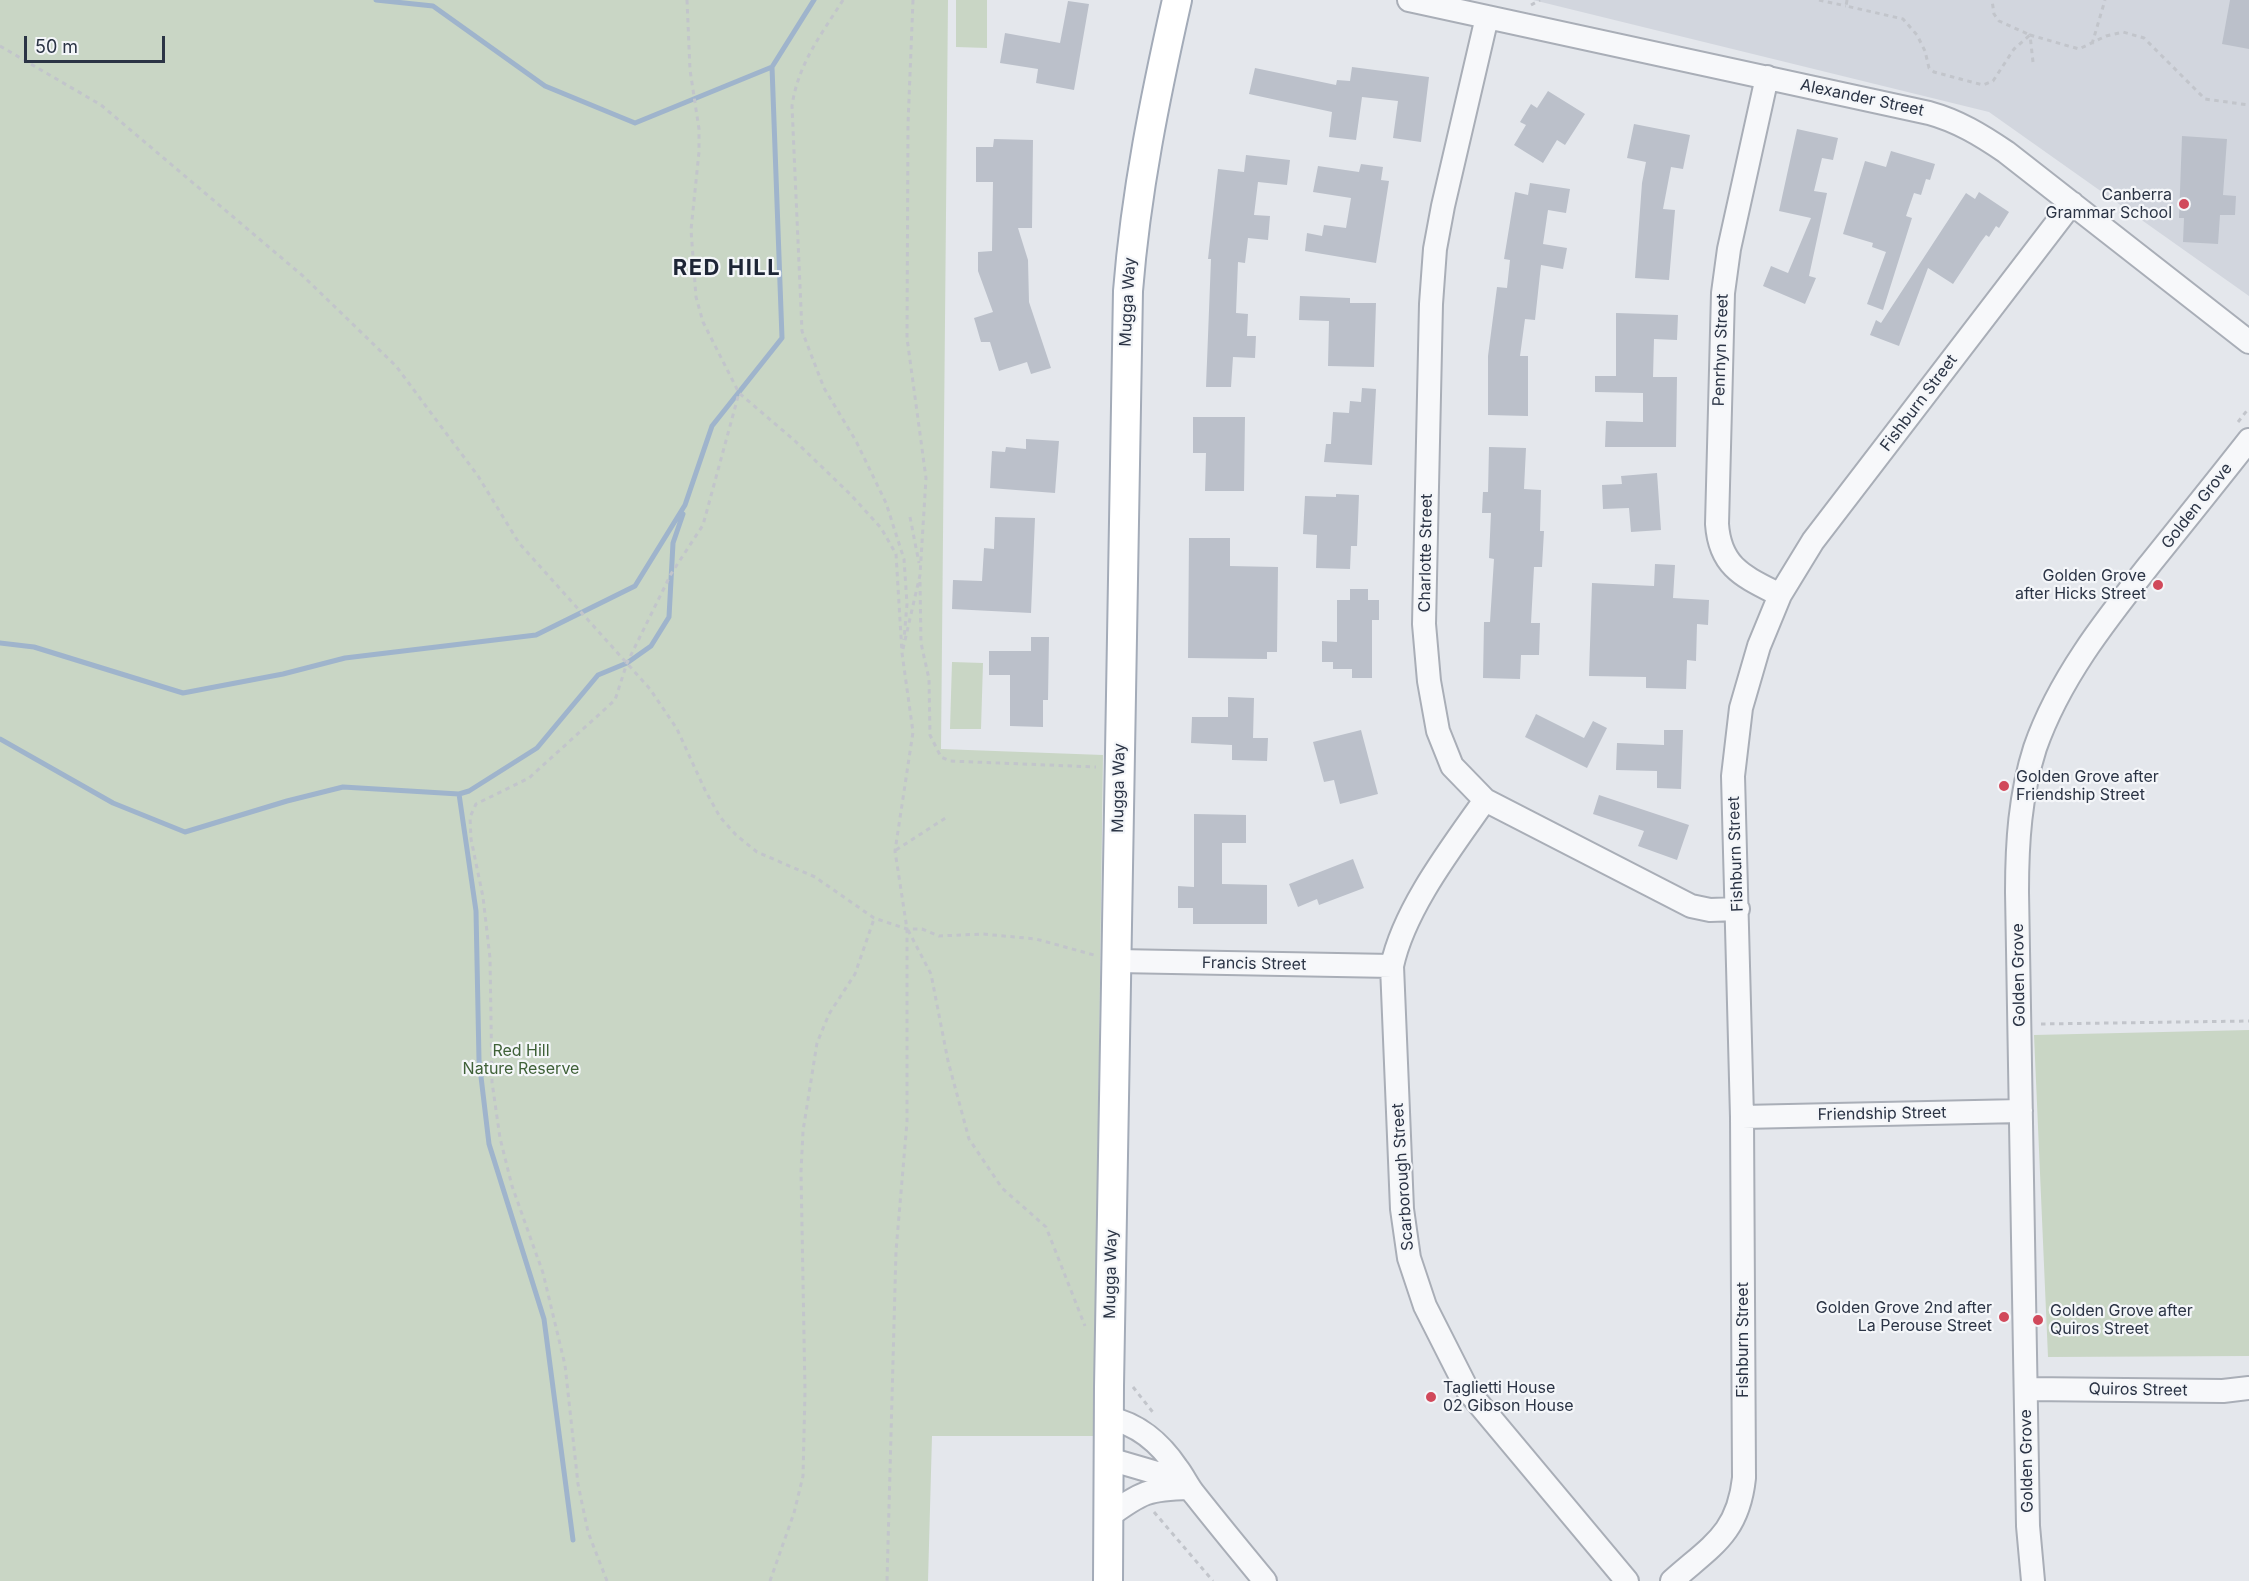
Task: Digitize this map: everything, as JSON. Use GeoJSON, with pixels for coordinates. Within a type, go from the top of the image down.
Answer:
{"type":"FeatureCollection","features":[{"type":"Feature","properties":{"kind":"main road","name":"Mugga Way"},"geometry":{"type":"LineString","coordinates":[[1108,1581],[1126,348],[1133,228],[1142,163],[1177,0]]}},
{"type":"Feature","properties":{"kind":"street","name":"Alexander Street"},"geometry":{"type":"LineString","coordinates":[[1409,0],[1947,118],[1983,136],[2249,342]]}},
{"type":"Feature","properties":{"kind":"street","name":"Charlotte Street"},"geometry":{"type":"LineString","coordinates":[[1487,17],[1443,206],[1431,304],[1424,624],[1429,681],[1438,731],[1452,766],[1485,800],[1692,906],[1710,910],[1738,909]]}},
{"type":"Feature","properties":{"kind":"street","name":"Penrhyn Street"},"geometry":{"type":"LineString","coordinates":[[1767,77],[1729,249],[1723,293],[1717,524],[1718,539],[1726,559],[1744,577],[1780,595]]}},
{"type":"Feature","properties":{"kind":"street","name":"Fishburn Street"},"geometry":{"type":"LineString","coordinates":[[1672,1581],[1727,1532],[1737,1514],[1744,1478],[1742,1117],[1733,776],[1735,744],[1748,679],[1780,595],[1813,541],[2072,203]]}},
{"type":"Feature","properties":{"kind":"street","name":"Golden Grove"},"geometry":{"type":"LineString","coordinates":[[2033,1581],[2028,1526],[2017,853],[2025,790],[2040,734],[2069,674],[2242,433]]}},
{"type":"Feature","properties":{"kind":"street","name":"Scarborough Street"},"geometry":{"type":"LineString","coordinates":[[1485,800],[1419,900],[1399,942],[1392,966],[1402,1209],[1409,1258],[1425,1306],[1468,1391],[1627,1581]]}},
{"type":"Feature","properties":{"kind":"street","name":"Francis Street"},"geometry":{"type":"LineString","coordinates":[[1117,961],[1392,966]]}},
{"type":"Feature","properties":{"kind":"street","name":"Friendship Street"},"geometry":{"type":"LineString","coordinates":[[1742,1117],[2021,1111]]}},
{"type":"Feature","properties":{"kind":"street","name":"Quiros Street"},"geometry":{"type":"LineString","coordinates":[[2027,1389],[2223,1391],[2249,1388]]}},
{"type":"Feature","properties":{"kind":"street"},"geometry":{"type":"LineString","coordinates":[[1109,1418],[1139,1429],[1162,1449],[1189,1488],[1264,1581]]}},
{"type":"Feature","properties":{"kind":"street"},"geometry":{"type":"LineString","coordinates":[[1109,1459],[1157,1473],[1189,1488]]}},
{"type":"Feature","properties":{"kind":"street"},"geometry":{"type":"LineString","coordinates":[[1109,1516],[1144,1493],[1189,1488]]}},
{"type":"Feature","properties":{"kind":"path"},"geometry":{"type":"LineString","coordinates":[[687,0],[690,70],[699,129],[699,152],[691,230],[696,297],[703,322],[739,393],[803,448],[851,495],[881,528],[896,554],[902,654],[913,732],[895,851],[907,929],[907,1122],[896,1251],[887,1581]]}},
{"type":"Feature","properties":{"kind":"path"},"geometry":{"type":"LineString","coordinates":[[843,0],[804,63],[795,85],[792,106],[802,331],[824,388],[856,441],[886,503],[896,532],[904,559],[907,604],[902,654]]}},
{"type":"Feature","properties":{"kind":"path"},"geometry":{"type":"LineString","coordinates":[[913,0],[908,124],[907,338],[926,478],[920,575],[921,643],[929,679],[930,735],[941,757],[950,761],[1119,767]]}},
{"type":"Feature","properties":{"kind":"path"},"geometry":{"type":"LineString","coordinates":[[1524,0],[1528,6],[1540,0]]}},
{"type":"Feature","properties":{"kind":"path"},"geometry":{"type":"LineString","coordinates":[[1819,0],[1903,19],[1917,35],[1925,51],[1929,68],[1934,72],[1983,85],[1993,81],[2014,49],[2030,34]]}},
{"type":"Feature","properties":{"kind":"path"},"geometry":{"type":"LineString","coordinates":[[1846,6],[1847,0]]}},
{"type":"Feature","properties":{"kind":"path"},"geometry":{"type":"LineString","coordinates":[[1992,0],[1994,14],[1999,21],[2030,34],[2079,49],[2106,36],[2123,33],[2144,38],[2205,99],[2249,105]]}},
{"type":"Feature","properties":{"kind":"path"},"geometry":{"type":"LineString","coordinates":[[2092,44],[2105,0]]}},
{"type":"Feature","properties":{"kind":"path"},"geometry":{"type":"LineString","coordinates":[[2030,34],[2033,62]]}},
{"type":"Feature","properties":{"kind":"path"},"geometry":{"type":"LineString","coordinates":[[0,46],[101,105],[303,276],[396,366],[478,476],[519,543],[663,706],[677,729],[720,817],[736,835],[757,852],[815,878],[874,918],[907,929],[922,929],[939,936],[983,934],[1035,939],[1117,961]]}},
{"type":"Feature","properties":{"kind":"path"},"geometry":{"type":"LineString","coordinates":[[607,1581],[588,1532],[582,1503],[565,1365],[543,1273],[512,1186],[500,1138],[492,1082],[490,958],[483,897],[471,839],[470,817],[476,804],[529,778],[615,700],[627,663],[671,574],[703,525],[739,393]]}},
{"type":"Feature","properties":{"kind":"path"},"geometry":{"type":"LineString","coordinates":[[2242,433],[2249,408]]}},
{"type":"Feature","properties":{"kind":"path"},"geometry":{"type":"LineString","coordinates":[[902,654],[920,575],[915,534],[910,517]]}},
{"type":"Feature","properties":{"kind":"path"},"geometry":{"type":"LineString","coordinates":[[895,851],[947,817]]}},
{"type":"Feature","properties":{"kind":"path"},"geometry":{"type":"LineString","coordinates":[[770,1581],[794,1513],[803,1476],[805,1391],[801,1172],[803,1131],[817,1043],[829,1014],[855,974],[874,918]]}},
{"type":"Feature","properties":{"kind":"path"},"geometry":{"type":"LineString","coordinates":[[907,929],[931,974],[948,1061],[969,1138],[1002,1188],[1046,1227],[1088,1333]]}},
{"type":"Feature","properties":{"kind":"path"},"geometry":{"type":"LineString","coordinates":[[2020,1024],[2249,1021]]}},
{"type":"Feature","properties":{"kind":"path"},"geometry":{"type":"LineString","coordinates":[[1152,1510],[1213,1581]]}},
{"type":"Feature","properties":{"kind":"shaded area","name":"Canberra Grammar School"},"geometry":{"type":"Polygon","coordinates":[[[1533,0],[2249,0],[2249,296],[1989,112],[1533,0]]]}},
{"type":"Feature","properties":{"kind":"green space","name":"Red Hill Nature Reserve"},"geometry":{"type":"Polygon","coordinates":[[[0,0],[948,0],[941,749],[1103,755],[1094,1436],[932,1436],[928,1581],[0,1581],[0,0]]]}},
{"type":"Feature","properties":{"kind":"green space"},"geometry":{"type":"Polygon","coordinates":[[[956,0],[987,0],[987,48],[956,47],[956,0]]]}},
{"type":"Feature","properties":{"kind":"green space"},"geometry":{"type":"Polygon","coordinates":[[[952,662],[983,663],[981,729],[950,729],[952,662]]]}},
{"type":"Feature","properties":{"kind":"green space"},"geometry":{"type":"Polygon","coordinates":[[[2249,1030],[2249,1356],[2048,1357],[2034,1035],[2249,1030]]]}},
{"type":"Feature","properties":{"kind":"building"},"geometry":{"type":"Polygon","coordinates":[[[2230,0],[2249,0],[2249,49],[2222,44],[2230,0]]]}},
{"type":"Feature","properties":{"kind":"building"},"geometry":{"type":"Polygon","coordinates":[[[1068,1],[1089,4],[1074,90],[1036,83],[1038,69],[1000,63],[1005,33],[1060,43],[1068,1]]]}},
{"type":"Feature","properties":{"kind":"building"},"geometry":{"type":"Polygon","coordinates":[[[1352,67],[1429,77],[1421,142],[1393,138],[1398,101],[1362,97],[1356,140],[1329,137],[1332,112],[1249,94],[1255,68],[1336,85],[1337,80],[1350,81],[1352,67]]]}},
{"type":"Feature","properties":{"kind":"building"},"geometry":{"type":"Polygon","coordinates":[[[1548,91],[1585,114],[1565,145],[1557,140],[1543,163],[1514,145],[1526,125],[1520,122],[1531,104],[1537,108],[1548,91]]]}},
{"type":"Feature","properties":{"kind":"building"},"geometry":{"type":"Polygon","coordinates":[[[1634,124],[1690,135],[1683,169],[1671,167],[1663,209],[1675,210],[1669,280],[1635,278],[1642,183],[1646,162],[1627,158],[1634,124]]]}},
{"type":"Feature","properties":{"kind":"building"},"geometry":{"type":"Polygon","coordinates":[[[1797,129],[1838,138],[1833,160],[1822,158],[1814,191],[1827,193],[1809,276],[1816,278],[1805,304],[1763,286],[1771,266],[1788,273],[1811,218],[1779,211],[1797,129]]]}},
{"type":"Feature","properties":{"kind":"building"},"geometry":{"type":"Polygon","coordinates":[[[2182,136],[2227,139],[2223,195],[2236,196],[2235,215],[2220,215],[2218,244],[2183,242],[2184,218],[2179,218],[2182,136]]]}},
{"type":"Feature","properties":{"kind":"building"},"geometry":{"type":"Polygon","coordinates":[[[994,139],[1033,140],[1032,228],[1018,228],[1028,260],[1029,302],[1051,368],[1031,374],[1027,362],[999,371],[990,342],[981,342],[974,318],[993,312],[978,271],[978,252],[992,251],[993,182],[976,182],[976,147],[993,147],[994,139]]]}},
{"type":"Feature","properties":{"kind":"building"},"geometry":{"type":"Polygon","coordinates":[[[1891,151],[1935,164],[1930,180],[1926,179],[1921,195],[1914,193],[1906,216],[1912,218],[1883,310],[1867,304],[1886,252],[1872,247],[1873,243],[1843,234],[1865,161],[1886,167],[1891,151]]]}},
{"type":"Feature","properties":{"kind":"building"},"geometry":{"type":"Polygon","coordinates":[[[1246,155],[1290,160],[1287,185],[1258,182],[1254,215],[1270,216],[1268,240],[1248,238],[1245,263],[1238,262],[1236,313],[1248,314],[1247,336],[1256,336],[1255,358],[1233,357],[1231,387],[1206,387],[1211,259],[1208,259],[1218,169],[1244,172],[1246,155]]]}},
{"type":"Feature","properties":{"kind":"building"},"geometry":{"type":"Polygon","coordinates":[[[1361,164],[1383,167],[1381,180],[1389,181],[1376,263],[1305,251],[1307,233],[1322,236],[1324,225],[1346,228],[1351,198],[1313,192],[1318,166],[1359,172],[1361,164]]]}},
{"type":"Feature","properties":{"kind":"building"},"geometry":{"type":"Polygon","coordinates":[[[1530,183],[1570,189],[1566,213],[1548,210],[1543,244],[1567,248],[1563,269],[1541,265],[1535,320],[1525,319],[1520,356],[1528,356],[1528,416],[1488,415],[1488,356],[1497,287],[1507,288],[1510,260],[1504,259],[1515,192],[1528,195],[1530,183]]]}},
{"type":"Feature","properties":{"kind":"building"},"geometry":{"type":"Polygon","coordinates":[[[1979,192],[2009,212],[1999,228],[1996,226],[1989,237],[1986,235],[1953,284],[1928,268],[1899,346],[1870,335],[1876,320],[1881,323],[1966,193],[1975,199],[1979,192]]]}},
{"type":"Feature","properties":{"kind":"building"},"geometry":{"type":"Polygon","coordinates":[[[1300,296],[1350,298],[1350,303],[1376,303],[1374,367],[1328,366],[1329,321],[1299,320],[1300,296]]]}},
{"type":"Feature","properties":{"kind":"building"},"geometry":{"type":"Polygon","coordinates":[[[1616,313],[1678,315],[1677,340],[1654,339],[1653,377],[1677,377],[1676,447],[1605,447],[1606,421],[1643,422],[1643,393],[1595,392],[1595,376],[1616,376],[1616,313]]]}},
{"type":"Feature","properties":{"kind":"building"},"geometry":{"type":"Polygon","coordinates":[[[1362,388],[1376,389],[1372,465],[1324,462],[1326,444],[1331,444],[1333,412],[1349,413],[1350,401],[1361,402],[1362,388]]]}},
{"type":"Feature","properties":{"kind":"building"},"geometry":{"type":"Polygon","coordinates":[[[1193,417],[1245,417],[1244,491],[1205,491],[1206,453],[1193,453],[1193,417]]]}},
{"type":"Feature","properties":{"kind":"building"},"geometry":{"type":"Polygon","coordinates":[[[1026,439],[1059,441],[1055,493],[990,488],[992,451],[1005,452],[1006,447],[1026,449],[1026,439]]]}},
{"type":"Feature","properties":{"kind":"building"},"geometry":{"type":"Polygon","coordinates":[[[1489,447],[1526,448],[1524,489],[1541,490],[1540,531],[1544,531],[1542,567],[1534,567],[1531,623],[1540,623],[1539,655],[1521,655],[1520,679],[1483,678],[1484,622],[1490,622],[1494,559],[1489,558],[1491,513],[1482,513],[1483,492],[1488,492],[1489,447]]]}},
{"type":"Feature","properties":{"kind":"building"},"geometry":{"type":"Polygon","coordinates":[[[1657,473],[1661,530],[1631,532],[1629,508],[1603,509],[1602,485],[1622,484],[1621,476],[1657,473]]]}},
{"type":"Feature","properties":{"kind":"building"},"geometry":{"type":"Polygon","coordinates":[[[1336,494],[1359,495],[1357,546],[1351,546],[1350,569],[1316,568],[1317,535],[1303,534],[1305,496],[1336,497],[1336,494]]]}},
{"type":"Feature","properties":{"kind":"building"},"geometry":{"type":"Polygon","coordinates":[[[995,517],[1035,518],[1031,613],[952,609],[953,580],[982,581],[984,548],[994,549],[995,517]]]}},
{"type":"Feature","properties":{"kind":"building"},"geometry":{"type":"Polygon","coordinates":[[[1189,538],[1230,538],[1230,566],[1278,567],[1277,652],[1267,652],[1267,659],[1188,658],[1189,538]]]}},
{"type":"Feature","properties":{"kind":"building"},"geometry":{"type":"Polygon","coordinates":[[[1655,564],[1675,565],[1673,598],[1709,600],[1708,625],[1697,624],[1696,661],[1687,660],[1686,689],[1646,688],[1646,677],[1589,676],[1592,583],[1654,586],[1655,564]]]}},
{"type":"Feature","properties":{"kind":"building"},"geometry":{"type":"Polygon","coordinates":[[[1350,589],[1368,589],[1368,600],[1379,600],[1379,620],[1372,620],[1372,678],[1352,678],[1352,669],[1333,669],[1333,662],[1322,662],[1322,641],[1337,642],[1337,600],[1350,600],[1350,589]]]}},
{"type":"Feature","properties":{"kind":"building"},"geometry":{"type":"Polygon","coordinates":[[[1031,637],[1049,637],[1048,700],[1043,700],[1043,727],[1010,726],[1010,675],[989,675],[989,651],[1031,651],[1031,637]]]}},
{"type":"Feature","properties":{"kind":"building"},"geometry":{"type":"Polygon","coordinates":[[[1228,697],[1254,698],[1253,738],[1268,738],[1267,761],[1232,760],[1232,745],[1191,743],[1192,717],[1228,717],[1228,697]]]}},
{"type":"Feature","properties":{"kind":"building"},"geometry":{"type":"Polygon","coordinates":[[[1536,714],[1584,738],[1593,721],[1607,728],[1587,768],[1525,737],[1536,714]]]}},
{"type":"Feature","properties":{"kind":"building"},"geometry":{"type":"Polygon","coordinates":[[[1361,730],[1378,794],[1340,804],[1334,780],[1324,782],[1313,742],[1361,730]]]}},
{"type":"Feature","properties":{"kind":"building"},"geometry":{"type":"Polygon","coordinates":[[[1664,730],[1683,730],[1681,789],[1657,788],[1657,771],[1616,770],[1617,743],[1664,745],[1664,730]]]}},
{"type":"Feature","properties":{"kind":"building"},"geometry":{"type":"Polygon","coordinates":[[[1599,795],[1689,825],[1677,860],[1638,846],[1644,831],[1593,814],[1599,795]]]}},
{"type":"Feature","properties":{"kind":"building"},"geometry":{"type":"Polygon","coordinates":[[[1194,814],[1246,815],[1246,843],[1222,843],[1222,884],[1267,885],[1267,924],[1193,924],[1193,908],[1178,908],[1178,886],[1194,887],[1194,814]]]}},
{"type":"Feature","properties":{"kind":"building"},"geometry":{"type":"Polygon","coordinates":[[[1353,859],[1364,888],[1319,905],[1317,899],[1298,907],[1289,884],[1353,859]]]}},
{"type":"Feature","properties":{"kind":"waterway"},"geometry":{"type":"LineString","coordinates":[[376,0],[433,6],[545,86],[635,123],[772,67],[814,0]]}},
{"type":"Feature","properties":{"kind":"waterway"},"geometry":{"type":"LineString","coordinates":[[0,643],[34,647],[183,693],[283,674],[345,658],[536,635],[635,586],[685,505],[712,426],[782,338],[772,67]]}},
{"type":"Feature","properties":{"kind":"waterway"},"geometry":{"type":"LineString","coordinates":[[0,739],[113,803],[185,832],[287,801],[343,787],[459,794],[469,791],[537,748],[598,675],[627,663],[651,646],[669,617],[673,543],[683,514]]}},
{"type":"Feature","properties":{"kind":"waterway"},"geometry":{"type":"LineString","coordinates":[[459,794],[476,911],[479,1060],[489,1144],[544,1319],[573,1540]]}},
{"type":"Feature","properties":{"kind":"place","name":"Canberra Grammar School"},"geometry":{"type":"Point","coordinates":[2184,204]}},
{"type":"Feature","properties":{"kind":"place","name":"Golden Grove after Hicks Street"},"geometry":{"type":"Point","coordinates":[2158,585]}},
{"type":"Feature","properties":{"kind":"place","name":"Golden Grove after Friendship Street"},"geometry":{"type":"Point","coordinates":[2004,786]}},
{"type":"Feature","properties":{"kind":"place","name":"Golden Grove 2nd after La Perouse Street"},"geometry":{"type":"Point","coordinates":[2004,1317]}},
{"type":"Feature","properties":{"kind":"place","name":"Golden Grove after Quiros Street"},"geometry":{"type":"Point","coordinates":[2038,1320]}},
{"type":"Feature","properties":{"kind":"place","name":"Taglietti House 02 Gibson House"},"geometry":{"type":"Point","coordinates":[1431,1397]}},
{"type":"Feature","properties":{"kind":"district","name":"RED HILL"},"geometry":{"type":"Point","coordinates":[727,268]}}]}
